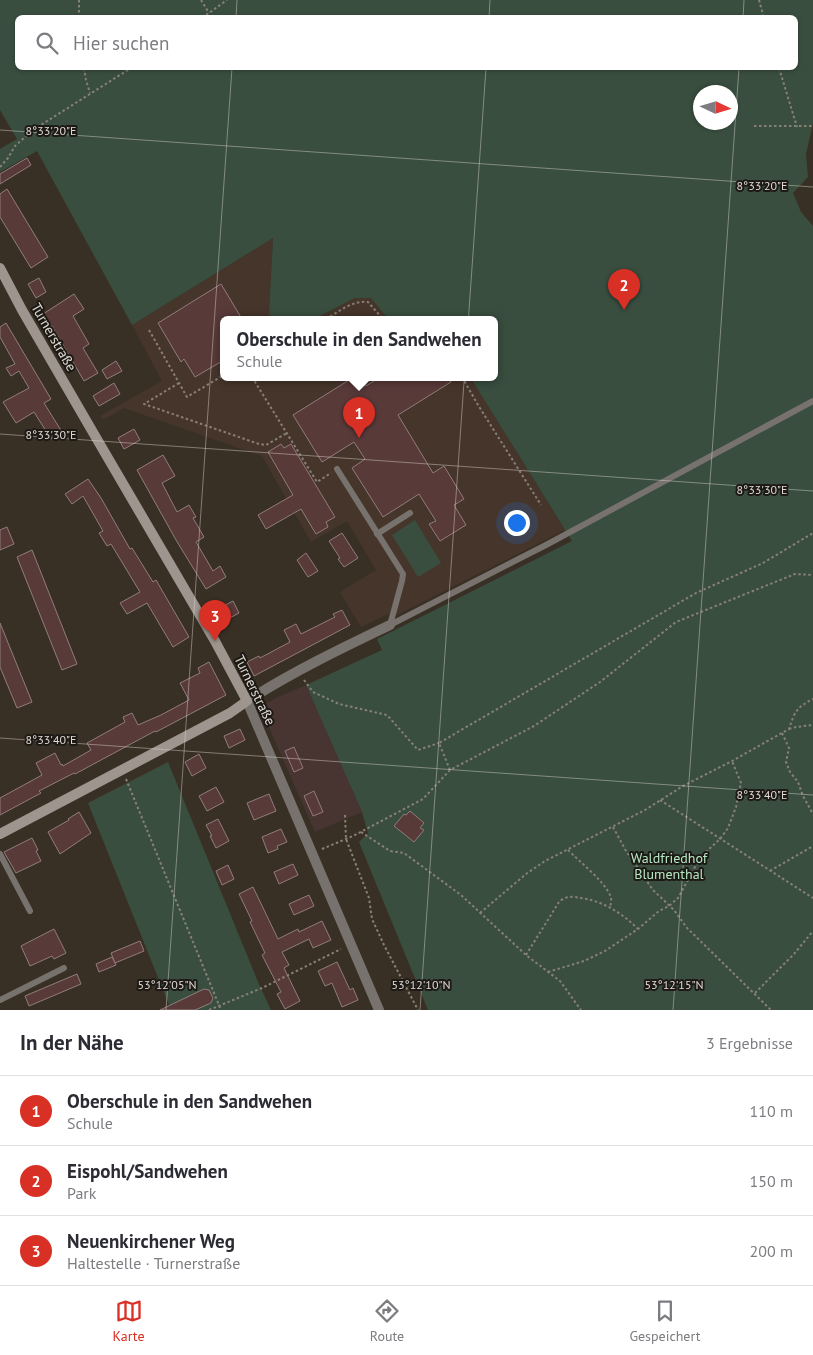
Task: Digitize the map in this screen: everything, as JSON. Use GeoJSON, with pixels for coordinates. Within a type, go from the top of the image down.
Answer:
{"type":"FeatureCollection","features":[{"type":"Feature","properties":{"kind":"street","name":"Turnerstraße"},"geometry":{"type":"LineString","coordinates":[[0,268],[98,442],[215,641],[247,701],[379,1010]]}},
{"type":"Feature","properties":{"kind":"street"},"geometry":{"type":"LineString","coordinates":[[0,834],[230,713],[298,672],[390,625]]}},
{"type":"Feature","properties":{"kind":"lane"},"geometry":{"type":"LineString","coordinates":[[390,625],[813,401]]}},
{"type":"Feature","properties":{"kind":"lane"},"geometry":{"type":"LineString","coordinates":[[337,469],[403,574],[390,625]]}},
{"type":"Feature","properties":{"kind":"lane"},"geometry":{"type":"LineString","coordinates":[[377,534],[410,513]]}},
{"type":"Feature","properties":{"kind":"lane"},"geometry":{"type":"LineString","coordinates":[[0,854],[30,911]]}},
{"type":"Feature","properties":{"kind":"lane"},"geometry":{"type":"LineString","coordinates":[[0,1000],[64,968]]}},
{"type":"Feature","properties":{"kind":"path"},"geometry":{"type":"LineString","coordinates":[[79,0],[79,15]]}},
{"type":"Feature","properties":{"kind":"path"},"geometry":{"type":"LineString","coordinates":[[201,0],[209,13]]}},
{"type":"Feature","properties":{"kind":"path"},"geometry":{"type":"LineString","coordinates":[[206,15],[227,0]]}},
{"type":"Feature","properties":{"kind":"path"},"geometry":{"type":"LineString","coordinates":[[759,0],[763,15]]}},
{"type":"Feature","properties":{"kind":"path"},"geometry":{"type":"LineString","coordinates":[[84,70],[90,93]]}},
{"type":"Feature","properties":{"kind":"path"},"geometry":{"type":"LineString","coordinates":[[0,168],[15,146],[34,130],[128,70]]}},
{"type":"Feature","properties":{"kind":"path"},"geometry":{"type":"LineString","coordinates":[[780,70],[797,127]]}},
{"type":"Feature","properties":{"kind":"path"},"geometry":{"type":"LineString","coordinates":[[754,126],[813,126]]}},
{"type":"Feature","properties":{"kind":"path"},"geometry":{"type":"LineString","coordinates":[[331,316],[350,305],[362,301],[368,302],[380,316]]}},
{"type":"Feature","properties":{"kind":"path"},"geometry":{"type":"LineString","coordinates":[[148,330],[187,397],[220,377]]}},
{"type":"Feature","properties":{"kind":"path"},"geometry":{"type":"LineString","coordinates":[[254,381],[317,482],[337,469]]}},
{"type":"Feature","properties":{"kind":"path"},"geometry":{"type":"LineString","coordinates":[[464,381],[541,505]]}},
{"type":"Feature","properties":{"kind":"path"},"geometry":{"type":"LineString","coordinates":[[179,383],[144,404],[259,444],[266,445],[286,433]]}},
{"type":"Feature","properties":{"kind":"path"},"geometry":{"type":"LineString","coordinates":[[298,672],[313,692],[338,704],[387,714],[418,750],[440,743],[696,593],[763,563],[813,533]]}},
{"type":"Feature","properties":{"kind":"path"},"geometry":{"type":"LineString","coordinates":[[312,852],[361,832],[423,799],[450,770],[534,726],[600,682],[676,622],[795,574],[813,574]]}},
{"type":"Feature","properties":{"kind":"path"},"geometry":{"type":"LineString","coordinates":[[789,729],[794,714],[801,706],[813,699]]}},
{"type":"Feature","properties":{"kind":"path"},"geometry":{"type":"LineString","coordinates":[[480,913],[526,874],[545,861],[613,827],[789,729],[813,726]]}},
{"type":"Feature","properties":{"kind":"path"},"geometry":{"type":"LineString","coordinates":[[782,734],[789,748],[786,762],[813,814]]}},
{"type":"Feature","properties":{"kind":"path"},"geometry":{"type":"LineString","coordinates":[[440,743],[450,770]]}},
{"type":"Feature","properties":{"kind":"path"},"geometry":{"type":"LineString","coordinates":[[548,972],[584,961],[605,951],[638,929],[659,911],[670,906],[678,898],[695,867],[728,828],[736,807],[741,783],[732,761]]}},
{"type":"Feature","properties":{"kind":"path"},"geometry":{"type":"LineString","coordinates":[[122,770],[221,1010]]}},
{"type":"Feature","properties":{"kind":"path"},"geometry":{"type":"LineString","coordinates":[[660,800],[813,898]]}},
{"type":"Feature","properties":{"kind":"path"},"geometry":{"type":"LineString","coordinates":[[345,815],[346,839],[369,898],[372,919],[418,1010]]}},
{"type":"Feature","properties":{"kind":"path"},"geometry":{"type":"LineString","coordinates":[[613,827],[626,851],[653,890],[670,906],[687,928],[771,1010]]}},
{"type":"Feature","properties":{"kind":"path"},"geometry":{"type":"LineString","coordinates":[[361,832],[390,852],[404,853],[461,896],[526,955],[560,982],[581,1010]]}},
{"type":"Feature","properties":{"kind":"path"},"geometry":{"type":"LineString","coordinates":[[770,871],[813,846]]}},
{"type":"Feature","properties":{"kind":"path"},"geometry":{"type":"LineString","coordinates":[[568,850],[603,885],[611,896],[612,902],[610,907]]}},
{"type":"Feature","properties":{"kind":"path"},"geometry":{"type":"LineString","coordinates":[[526,955],[559,902],[564,898],[590,899],[610,907],[638,929]]}},
{"type":"Feature","properties":{"kind":"path"},"geometry":{"type":"LineString","coordinates":[[755,993],[794,954],[813,931]]}},
{"type":"Feature","properties":{"kind":"path"},"geometry":{"type":"LineString","coordinates":[[209,1010],[262,988],[352,944]]}},
{"type":"Feature","properties":{"kind":"shaded area"},"geometry":{"type":"Polygon","coordinates":[[[273,238],[270,316],[220,316],[220,381],[472,381],[565,530],[395,616],[388,614],[361,627],[340,592],[376,570],[347,521],[311,542],[262,456],[124,408],[103,420],[100,416],[162,381],[132,325],[273,238]]]}},
{"type":"Feature","properties":{"kind":"shaded area"},"geometry":{"type":"Polygon","coordinates":[[[355,298],[371,298],[386,316],[320,316],[355,298]]]}},
{"type":"Feature","properties":{"kind":"shaded area"},"geometry":{"type":"Polygon","coordinates":[[[306,685],[362,812],[315,832],[260,707],[306,685]]]}},
{"type":"Feature","properties":{"kind":"green space","name":"Waldfriedhof Blumenthal"},"geometry":{"type":"Polygon","coordinates":[[[0,0],[813,0],[813,123],[806,154],[808,177],[793,193],[801,212],[813,226],[813,1010],[428,1010],[359,842],[368,833],[362,812],[306,685],[382,650],[377,639],[572,541],[472,381],[498,381],[498,316],[386,316],[371,298],[355,298],[320,316],[270,316],[273,238],[132,325],[37,151],[0,172],[0,149],[17,139],[0,110],[0,0]]]}},
{"type":"Feature","properties":{"kind":"green space"},"geometry":{"type":"Polygon","coordinates":[[[415,520],[441,563],[418,577],[392,535],[415,520]]]}},
{"type":"Feature","properties":{"kind":"green space"},"geometry":{"type":"Polygon","coordinates":[[[168,762],[271,1010],[171,1010],[88,803],[168,762]]]}},
{"type":"Feature","properties":{"kind":"building"},"geometry":{"type":"Polygon","coordinates":[[[27,158],[31,165],[0,184],[0,174],[27,158]]]}},
{"type":"Feature","properties":{"kind":"building"},"geometry":{"type":"Polygon","coordinates":[[[7,189],[48,257],[31,268],[0,217],[0,194],[7,189]]]}},
{"type":"Feature","properties":{"kind":"building"},"geometry":{"type":"Polygon","coordinates":[[[39,278],[46,292],[36,298],[28,284],[39,278]]]}},
{"type":"Feature","properties":{"kind":"building"},"geometry":{"type":"Polygon","coordinates":[[[221,284],[240,316],[220,316],[220,362],[195,377],[184,359],[181,362],[158,323],[221,284]]]}},
{"type":"Feature","properties":{"kind":"building"},"geometry":{"type":"Polygon","coordinates":[[[74,294],[84,309],[73,316],[89,344],[83,348],[98,373],[84,381],[43,314],[74,294]]]}},
{"type":"Feature","properties":{"kind":"building"},"geometry":{"type":"Polygon","coordinates":[[[6,323],[51,399],[44,403],[62,432],[51,439],[34,412],[16,423],[3,402],[29,388],[19,371],[11,376],[6,368],[15,364],[0,337],[0,327],[6,323]]]}},
{"type":"Feature","properties":{"kind":"building"},"geometry":{"type":"Polygon","coordinates":[[[116,361],[122,371],[107,379],[102,370],[116,361]]]}},
{"type":"Feature","properties":{"kind":"building"},"geometry":{"type":"Polygon","coordinates":[[[348,381],[363,381],[366,386],[374,381],[450,381],[398,415],[433,473],[444,466],[464,499],[454,505],[466,525],[440,541],[429,524],[436,521],[419,494],[383,517],[352,468],[365,459],[354,442],[322,462],[293,415],[348,381]]]}},
{"type":"Feature","properties":{"kind":"building"},"geometry":{"type":"Polygon","coordinates":[[[114,383],[120,394],[99,406],[93,396],[114,383]]]}},
{"type":"Feature","properties":{"kind":"building"},"geometry":{"type":"Polygon","coordinates":[[[134,429],[140,440],[124,449],[118,438],[134,429]]]}},
{"type":"Feature","properties":{"kind":"building"},"geometry":{"type":"Polygon","coordinates":[[[281,444],[284,448],[291,444],[335,517],[326,522],[328,527],[316,534],[301,509],[266,529],[258,515],[293,495],[268,452],[281,444]]]}},
{"type":"Feature","properties":{"kind":"building"},"geometry":{"type":"Polygon","coordinates":[[[163,455],[175,476],[162,483],[177,512],[189,505],[196,517],[193,518],[204,537],[196,542],[213,571],[220,566],[226,577],[206,589],[137,470],[163,455]]]}},
{"type":"Feature","properties":{"kind":"building"},"geometry":{"type":"Polygon","coordinates":[[[88,479],[130,549],[132,548],[153,582],[156,580],[189,637],[173,647],[147,603],[127,614],[120,603],[140,592],[111,544],[107,546],[99,533],[103,531],[83,496],[72,504],[65,494],[88,479]]]}},
{"type":"Feature","properties":{"kind":"building"},"geometry":{"type":"Polygon","coordinates":[[[7,527],[14,544],[0,550],[0,530],[7,527]]]}},
{"type":"Feature","properties":{"kind":"building"},"geometry":{"type":"Polygon","coordinates":[[[342,533],[358,558],[344,567],[329,541],[342,533]]]}},
{"type":"Feature","properties":{"kind":"building"},"geometry":{"type":"Polygon","coordinates":[[[32,550],[77,664],[62,670],[17,557],[32,550]]]}},
{"type":"Feature","properties":{"kind":"building"},"geometry":{"type":"Polygon","coordinates":[[[306,553],[318,571],[308,577],[297,560],[306,553]]]}},
{"type":"Feature","properties":{"kind":"building"},"geometry":{"type":"Polygon","coordinates":[[[233,601],[239,613],[224,621],[218,609],[233,601]]]}},
{"type":"Feature","properties":{"kind":"building"},"geometry":{"type":"Polygon","coordinates":[[[342,610],[350,625],[254,676],[247,662],[259,656],[260,658],[290,642],[284,630],[296,624],[301,634],[335,617],[333,614],[342,610]]]}},
{"type":"Feature","properties":{"kind":"building"},"geometry":{"type":"Polygon","coordinates":[[[0,623],[32,702],[17,708],[0,667],[0,623]]]}},
{"type":"Feature","properties":{"kind":"building"},"geometry":{"type":"Polygon","coordinates":[[[209,662],[226,695],[39,791],[41,793],[0,815],[0,798],[42,775],[36,763],[55,753],[63,766],[91,750],[87,743],[125,722],[123,717],[132,713],[138,725],[189,700],[180,683],[200,673],[198,668],[209,662]]]}},
{"type":"Feature","properties":{"kind":"building"},"geometry":{"type":"Polygon","coordinates":[[[240,729],[245,740],[229,748],[224,736],[240,729]]]}},
{"type":"Feature","properties":{"kind":"building"},"geometry":{"type":"Polygon","coordinates":[[[294,747],[303,768],[294,772],[285,751],[294,747]]]}},
{"type":"Feature","properties":{"kind":"building"},"geometry":{"type":"Polygon","coordinates":[[[199,754],[206,768],[192,776],[185,762],[199,754]]]}},
{"type":"Feature","properties":{"kind":"building"},"geometry":{"type":"Polygon","coordinates":[[[216,787],[224,802],[207,811],[199,796],[216,787]]]}},
{"type":"Feature","properties":{"kind":"building"},"geometry":{"type":"Polygon","coordinates":[[[314,791],[323,812],[313,816],[304,796],[314,791]]]}},
{"type":"Feature","properties":{"kind":"building"},"geometry":{"type":"Polygon","coordinates":[[[269,794],[276,811],[254,820],[247,803],[269,794]]]}},
{"type":"Feature","properties":{"kind":"building"},"geometry":{"type":"Polygon","coordinates":[[[410,811],[424,823],[420,828],[424,830],[414,842],[394,826],[404,814],[406,815],[410,811]]]}},
{"type":"Feature","properties":{"kind":"building"},"geometry":{"type":"Polygon","coordinates":[[[79,812],[91,833],[60,854],[48,832],[79,812]]]}},
{"type":"Feature","properties":{"kind":"building"},"geometry":{"type":"Polygon","coordinates":[[[218,819],[229,841],[216,848],[206,825],[218,819]]]}},
{"type":"Feature","properties":{"kind":"building"},"geometry":{"type":"Polygon","coordinates":[[[281,829],[287,842],[277,846],[278,849],[268,853],[262,837],[281,829]]]}},
{"type":"Feature","properties":{"kind":"building"},"geometry":{"type":"Polygon","coordinates":[[[32,838],[41,861],[16,873],[4,852],[32,838]]]}},
{"type":"Feature","properties":{"kind":"building"},"geometry":{"type":"Polygon","coordinates":[[[293,864],[298,875],[279,884],[274,872],[293,864]]]}},
{"type":"Feature","properties":{"kind":"building"},"geometry":{"type":"Polygon","coordinates":[[[228,865],[234,879],[222,885],[216,871],[228,865]]]}},
{"type":"Feature","properties":{"kind":"building"},"geometry":{"type":"Polygon","coordinates":[[[253,887],[278,939],[298,929],[299,932],[322,921],[331,940],[313,948],[309,939],[282,952],[289,965],[284,968],[300,1001],[285,1009],[277,994],[281,992],[262,955],[265,953],[239,894],[253,887]]]}},
{"type":"Feature","properties":{"kind":"building"},"geometry":{"type":"Polygon","coordinates":[[[309,895],[314,906],[294,915],[289,904],[309,895]]]}},
{"type":"Feature","properties":{"kind":"building"},"geometry":{"type":"Polygon","coordinates":[[[54,929],[66,953],[54,959],[52,956],[30,966],[21,946],[54,929]]]}},
{"type":"Feature","properties":{"kind":"building"},"geometry":{"type":"Polygon","coordinates":[[[140,941],[144,951],[115,963],[111,953],[140,941]]]}},
{"type":"Feature","properties":{"kind":"building"},"geometry":{"type":"Polygon","coordinates":[[[112,957],[116,965],[99,972],[96,964],[112,957]]]}},
{"type":"Feature","properties":{"kind":"building"},"geometry":{"type":"Polygon","coordinates":[[[337,962],[350,990],[353,988],[358,1000],[342,1007],[332,983],[325,986],[318,971],[337,962]]]}},
{"type":"Feature","properties":{"kind":"building"},"geometry":{"type":"Polygon","coordinates":[[[77,974],[81,984],[29,1006],[25,996],[77,974]]]}},
{"type":"Feature","properties":{"kind":"building"},"geometry":{"type":"Polygon","coordinates":[[[204,989],[209,990],[213,998],[211,1003],[195,1010],[160,1010],[204,989]]]}},
{"type":"Feature","properties":{"kind":"place","name":"Eispohl/Sandwehen"},"geometry":{"type":"Point","coordinates":[624,310]}},
{"type":"Feature","properties":{"kind":"place","name":"Oberschule in den Sandwehen"},"geometry":{"type":"Point","coordinates":[359,438]}},
{"type":"Feature","properties":{"kind":"place","name":"Neuenkirchener Weg"},"geometry":{"type":"Point","coordinates":[215,641]}}]}
